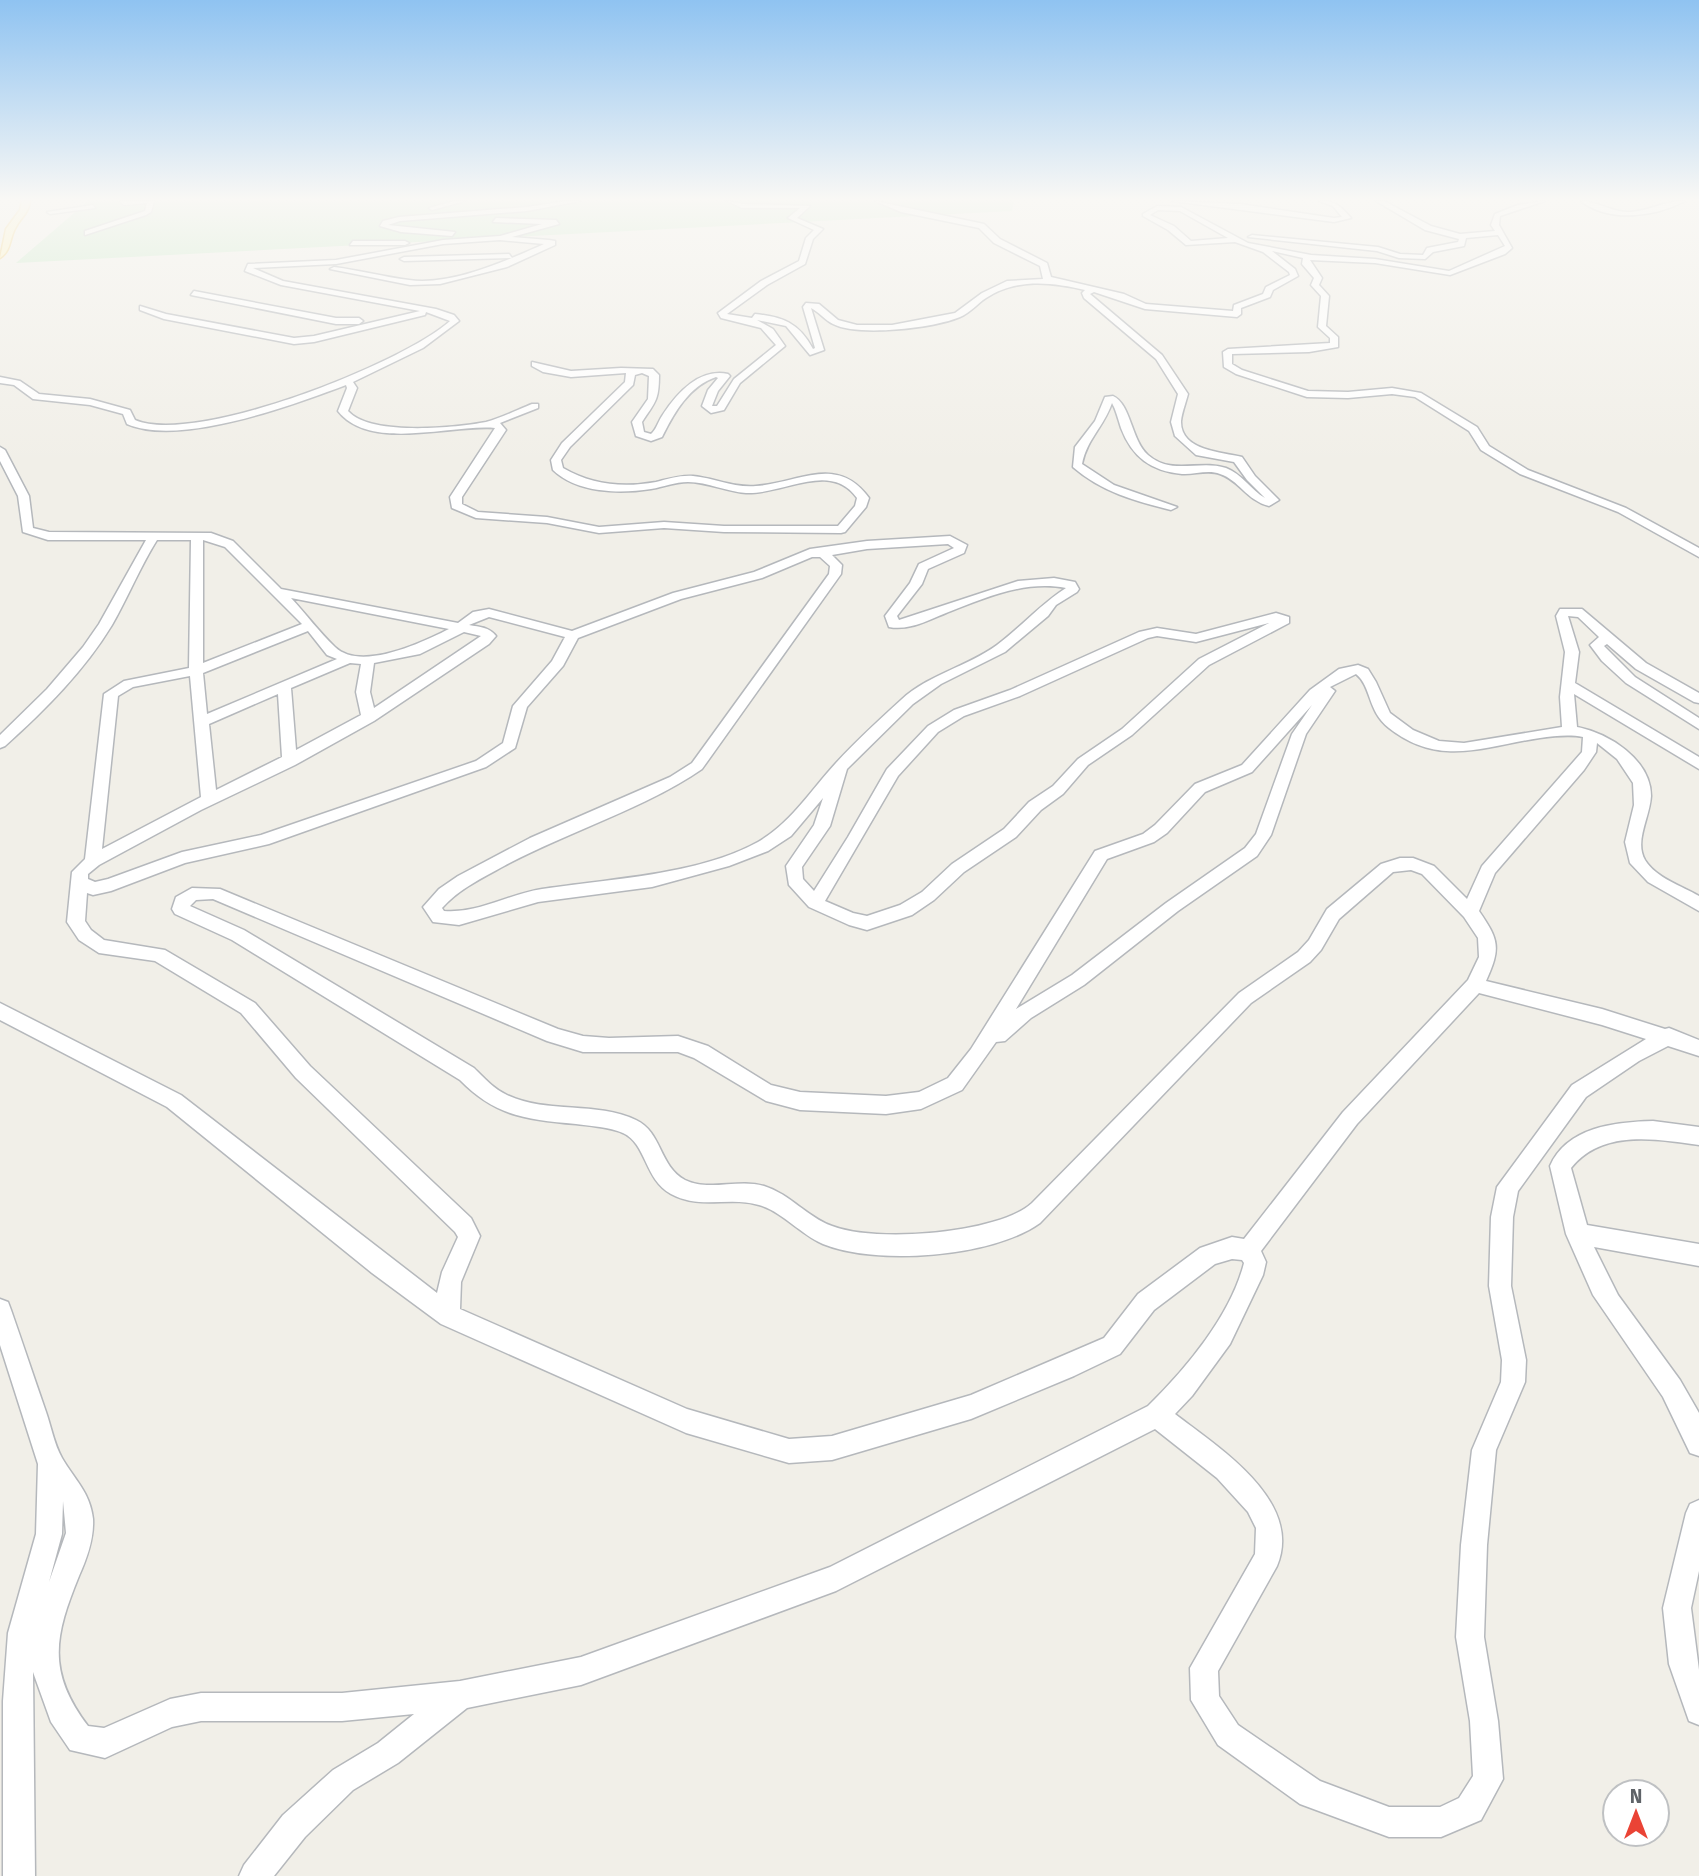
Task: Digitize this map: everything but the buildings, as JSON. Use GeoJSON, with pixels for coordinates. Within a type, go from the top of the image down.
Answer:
{"type":"FeatureCollection","features":[{"type":"Feature","properties":{"kind":"street"},"geometry":{"type":"LineString","coordinates":[[0,380],[16,383],[36,397],[90,402],[127,412],[131,422],[136,425],[152,430],[172,430],[210,424],[348,381],[431,338],[455,321],[454,318],[433,311],[311,289]]}},
{"type":"Feature","properties":{"kind":"street"},"geometry":{"type":"LineString","coordinates":[[341,294],[354,289]]}},
{"type":"Feature","properties":{"kind":"street"},"geometry":{"type":"LineString","coordinates":[[724,316],[722,313],[727,307],[755,289]]}},
{"type":"Feature","properties":{"kind":"street"},"geometry":{"type":"LineString","coordinates":[[724,316],[784,319],[794,327],[810,352],[815,353],[820,350],[807,307],[809,305],[816,306],[835,323],[857,328],[892,328],[958,315],[985,295],[1000,289]]}},
{"type":"Feature","properties":{"kind":"street"},"geometry":{"type":"LineString","coordinates":[[1171,508],[1112,490],[1092,479],[1077,466],[1080,447],[1100,422],[1108,399],[1118,403],[1130,442],[1140,457],[1177,470],[1222,470],[1240,481],[1260,502],[1269,503],[1273,500],[1251,478],[1238,459],[1200,453],[1179,434],[1176,422],[1183,394],[1173,377],[1159,358],[1086,293],[1093,289],[1145,306],[1237,314],[1237,307],[1268,295],[1270,289]]}},
{"type":"Feature","properties":{"kind":"street"},"geometry":{"type":"LineString","coordinates":[[1318,289],[1325,296],[1322,327],[1334,337],[1335,345],[1312,350],[1228,352],[1227,365],[1239,372],[1307,394],[1349,395],[1392,391],[1418,396],[1473,429],[1485,448],[1524,472],[1622,510],[1699,553]]}},
{"type":"Feature","properties":{"kind":"street"},"geometry":{"type":"LineString","coordinates":[[194,293],[337,321],[416,314]]}},
{"type":"Feature","properties":{"kind":"street"},"geometry":{"type":"LineString","coordinates":[[143,308],[174,318],[294,341],[314,339],[433,311]]}},
{"type":"Feature","properties":{"kind":"street"},"geometry":{"type":"LineString","coordinates":[[534,363],[547,372],[559,374],[650,371],[654,375],[653,400],[650,407],[638,418],[636,425],[645,438],[658,435],[670,409],[707,376],[718,373],[725,376],[713,390],[707,406],[711,410],[721,408],[722,399],[733,385],[781,346],[772,328],[756,321],[724,316]]}},
{"type":"Feature","properties":{"kind":"street"},"geometry":{"type":"LineString","coordinates":[[489,424],[499,426],[500,430],[456,497],[456,506],[476,515],[547,520],[599,530],[664,526],[835,531],[845,527],[862,502],[860,492],[846,482],[825,477],[757,490],[741,490],[692,479],[649,486],[594,488],[558,470],[555,460],[566,445],[630,383],[634,371]]}},
{"type":"Feature","properties":{"kind":"street"},"geometry":{"type":"LineString","coordinates":[[348,381],[352,388],[342,411],[345,417],[358,424],[383,429],[458,429],[489,424],[535,406]]}},
{"type":"Feature","properties":{"kind":"street"},"geometry":{"type":"LineString","coordinates":[[0,450],[8,469],[23,491],[29,510],[27,530],[48,536],[197,536],[211,537],[229,544],[310,625],[332,652],[348,659],[368,660],[415,651],[460,629],[466,621],[489,613],[573,635],[677,596],[758,575],[810,553],[867,545],[950,540],[961,545],[960,550],[923,567],[916,584],[903,597],[891,616],[894,624],[911,623],[1004,588],[1052,582],[1071,585],[1073,589],[1052,602],[1043,613],[1000,649],[936,681],[908,701],[842,766],[785,832],[762,847],[723,862],[652,881],[538,896],[458,919],[439,917],[432,907],[445,893],[464,880],[536,842],[675,781],[697,766],[835,573],[836,565],[824,553]]}},
{"type":"Feature","properties":{"kind":"street"},"geometry":{"type":"LineString","coordinates":[[197,536],[196,671],[209,800]]}},
{"type":"Feature","properties":{"kind":"street"},"geometry":{"type":"LineString","coordinates":[[0,743],[34,710],[99,635],[136,562],[152,537]]}},
{"type":"Feature","properties":{"kind":"street"},"geometry":{"type":"LineString","coordinates":[[277,592],[484,632],[489,636],[482,645],[444,667],[407,696],[369,718],[290,762],[209,800],[93,861],[80,872],[76,922],[85,935],[99,946],[159,956],[248,1008],[303,1072],[463,1226],[469,1236],[464,1254],[452,1273],[448,1289],[449,1315]]}},
{"type":"Feature","properties":{"kind":"street"},"geometry":{"type":"LineString","coordinates":[[1570,731],[1569,685],[1572,652],[1562,616],[1564,612],[1582,613],[1641,666],[1699,699]]}},
{"type":"Feature","properties":{"kind":"street"},"geometry":{"type":"LineString","coordinates":[[815,903],[855,840],[892,773],[911,750],[959,713],[1015,693],[1144,635],[1157,632],[1196,638],[1276,617],[1284,620],[1204,662],[1127,732],[1083,762],[1058,790],[1035,806],[1010,833],[958,868],[928,896],[906,910],[867,923],[849,919],[815,903],[795,881],[794,866],[822,825],[842,766]]}},
{"type":"Feature","properties":{"kind":"street"},"geometry":{"type":"LineString","coordinates":[[93,861],[111,694],[129,684],[196,671],[310,625]]}},
{"type":"Feature","properties":{"kind":"street"},"geometry":{"type":"LineString","coordinates":[[79,882],[93,889],[111,885],[183,858],[263,840],[481,764],[510,745],[520,706],[558,663],[573,635]]}},
{"type":"Feature","properties":{"kind":"street"},"geometry":{"type":"LineString","coordinates":[[1606,637],[1597,645],[1620,672],[1699,724]]}},
{"type":"Feature","properties":{"kind":"street"},"geometry":{"type":"LineString","coordinates":[[200,722],[348,659]]}},
{"type":"Feature","properties":{"kind":"street"},"geometry":{"type":"LineString","coordinates":[[368,660],[363,692],[369,718]]}},
{"type":"Feature","properties":{"kind":"street"},"geometry":{"type":"LineString","coordinates":[[978,1055],[1101,855],[1112,847],[1156,834],[1201,788],[1241,773],[1252,764],[1303,704],[1339,675],[1352,669],[1364,671],[1381,712],[1408,732],[1443,747],[1485,747],[1543,733],[1570,731],[1590,735],[1616,748],[1639,781],[1643,795],[1632,844],[1634,856],[1642,868],[1699,905]]}},
{"type":"Feature","properties":{"kind":"street"},"geometry":{"type":"LineString","coordinates":[[1250,1250],[1350,1118],[1475,985],[1488,957],[1487,937],[1470,912],[1428,870],[1413,864],[1387,868],[1333,914],[1304,957],[1264,982],[1245,998],[1053,1197],[1026,1221],[989,1234],[926,1243],[885,1245],[832,1237],[766,1196],[748,1192],[709,1196],[686,1190],[665,1180],[646,1138],[631,1127],[608,1120],[528,1110],[504,1104],[485,1092],[467,1074],[311,977],[238,935],[181,909],[183,901],[192,894],[214,894],[554,1035],[583,1044],[608,1046],[678,1044],[701,1052],[766,1092],[800,1101],[886,1105],[921,1100],[954,1084],[1008,1024],[1078,980],[1172,907],[1251,852],[1263,835],[1299,734],[1339,675]]}},
{"type":"Feature","properties":{"kind":"street"},"geometry":{"type":"LineString","coordinates":[[284,684],[290,762]]}},
{"type":"Feature","properties":{"kind":"street"},"geometry":{"type":"LineString","coordinates":[[1569,685],[1699,764]]}},
{"type":"Feature","properties":{"kind":"street"},"geometry":{"type":"LineString","coordinates":[[1470,912],[1488,870],[1579,767],[1589,752],[1590,735]]}},
{"type":"Feature","properties":{"kind":"street"},"geometry":{"type":"LineString","coordinates":[[1475,985],[1669,1036],[1699,1048]]}},
{"type":"Feature","properties":{"kind":"street"},"geometry":{"type":"LineString","coordinates":[[0,1011],[174,1101],[380,1265],[449,1315],[686,1421],[789,1451],[832,1448],[971,1407],[1077,1363],[1112,1346],[1146,1302],[1174,1278],[1208,1256],[1232,1248],[1250,1250]]}},
{"type":"Feature","properties":{"kind":"street"},"geometry":{"type":"LineString","coordinates":[[1157,1415],[1226,1469],[1257,1503],[1269,1527],[1268,1557],[1204,1668],[1205,1700],[1228,1735],[1311,1793],[1389,1822],[1441,1822],[1470,1809],[1488,1779],[1484,1721],[1470,1637],[1474,1545],[1484,1450],[1513,1382],[1514,1360],[1500,1286],[1502,1217],[1508,1187],[1579,1091],[1632,1055],[1669,1036]]}},
{"type":"Feature","properties":{"kind":"street"},"geometry":{"type":"LineString","coordinates":[[1699,1136],[1653,1130],[1616,1131],[1575,1147],[1560,1166],[1577,1234],[1608,1300],[1682,1406],[1699,1444]]}},
{"type":"Feature","properties":{"kind":"street"},"geometry":{"type":"LineString","coordinates":[[1542,1140],[1575,1147]]}},
{"type":"Feature","properties":{"kind":"street"},"geometry":{"type":"LineString","coordinates":[[1577,1234],[1699,1255]]}},
{"type":"Feature","properties":{"kind":"street"},"geometry":{"type":"LineString","coordinates":[[0,1310],[51,1464],[77,1503],[80,1535],[70,1570],[49,1617],[43,1658],[55,1699],[67,1724],[80,1740],[105,1743],[170,1713],[201,1707],[342,1707],[460,1695],[582,1671],[836,1578],[1157,1415],[1184,1388],[1222,1336],[1252,1275],[1255,1262],[1250,1250]]}},
{"type":"Feature","properties":{"kind":"street"},"geometry":{"type":"LineString","coordinates":[[19,1876],[17,1701],[22,1633],[49,1534],[51,1464]]}},
{"type":"Feature","properties":{"kind":"street"},"geometry":{"type":"LineString","coordinates":[[1699,1513],[1677,1608],[1683,1664],[1699,1711]]}},
{"type":"Feature","properties":{"kind":"street"},"geometry":{"type":"LineString","coordinates":[[256,1876],[294,1826],[343,1780],[388,1753],[460,1695]]}}]}
